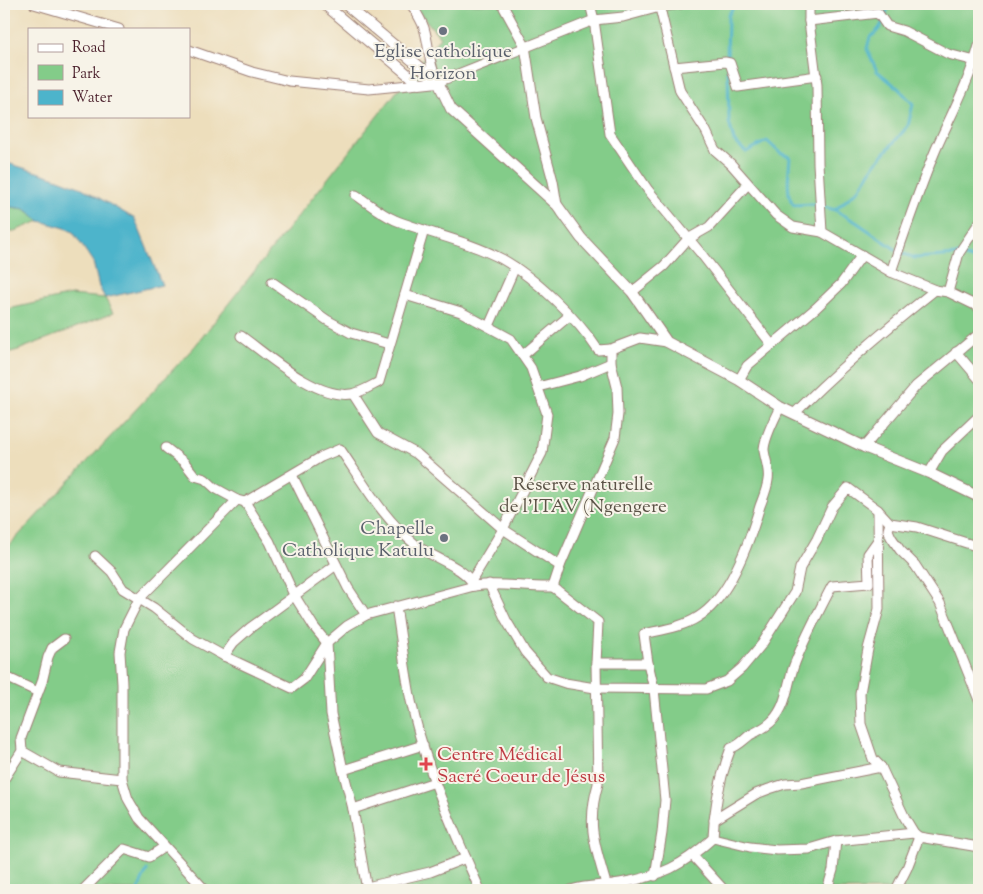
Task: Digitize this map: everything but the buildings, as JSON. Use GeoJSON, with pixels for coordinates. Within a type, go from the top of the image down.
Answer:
{"type":"FeatureCollection","features":[{"type":"Feature","properties":{"kind":"street"},"geometry":{"type":"LineString","coordinates":[[34,4],[116,28]]}},
{"type":"Feature","properties":{"kind":"street"},"geometry":{"type":"LineString","coordinates":[[324,4],[419,84]]}},
{"type":"Feature","properties":{"kind":"street"},"geometry":{"type":"LineString","coordinates":[[345,4],[438,82]]}},
{"type":"Feature","properties":{"kind":"street"},"geometry":{"type":"LineString","coordinates":[[411,4],[419,16],[424,29],[432,70],[451,109],[557,205],[581,238],[632,292],[667,342]]}},
{"type":"Feature","properties":{"kind":"street"},"geometry":{"type":"LineString","coordinates":[[502,4],[526,46],[536,118],[553,181],[557,205]]}},
{"type":"Feature","properties":{"kind":"street"},"geometry":{"type":"LineString","coordinates":[[590,4],[594,20],[610,134],[648,190],[772,345]]}},
{"type":"Feature","properties":{"kind":"street"},"geometry":{"type":"LineString","coordinates":[[190,50],[252,72],[298,82],[369,89],[438,82],[594,20],[623,17],[659,5],[681,4]]}},
{"type":"Feature","properties":{"kind":"street"},"geometry":{"type":"LineString","coordinates":[[809,4],[809,21],[817,76],[818,163],[822,232]]}},
{"type":"Feature","properties":{"kind":"street"},"geometry":{"type":"LineString","coordinates":[[659,5],[680,91],[706,131],[714,150],[731,164],[776,215],[793,227],[822,232],[891,272],[935,290],[948,292],[979,307]]}},
{"type":"Feature","properties":{"kind":"street"},"geometry":{"type":"LineString","coordinates":[[809,21],[878,13],[887,26],[904,31],[948,54],[977,62]]}},
{"type":"Feature","properties":{"kind":"street"},"geometry":{"type":"LineString","coordinates":[[891,272],[925,177],[977,62],[979,46]]}},
{"type":"Feature","properties":{"kind":"street"},"geometry":{"type":"LineString","coordinates":[[674,67],[728,62],[738,87],[817,76]]}},
{"type":"Feature","properties":{"kind":"street"},"geometry":{"type":"LineString","coordinates":[[632,292],[664,266],[688,239],[709,227],[748,184]]}},
{"type":"Feature","properties":{"kind":"street"},"geometry":{"type":"LineString","coordinates":[[356,195],[393,219],[461,242],[502,259],[515,267],[551,296],[587,333],[598,350],[611,349],[640,338],[667,342],[740,380],[780,407],[864,447],[929,473],[979,498]]}},
{"type":"Feature","properties":{"kind":"street"},"geometry":{"type":"LineString","coordinates":[[948,292],[958,256],[979,224]]}},
{"type":"Feature","properties":{"kind":"street"},"geometry":{"type":"LineString","coordinates":[[241,336],[300,379],[332,392],[353,394],[379,382],[424,230]]}},
{"type":"Feature","properties":{"kind":"street"},"geometry":{"type":"LineString","coordinates":[[740,380],[747,366],[816,308],[841,284],[862,255]]}},
{"type":"Feature","properties":{"kind":"street"},"geometry":{"type":"LineString","coordinates":[[489,326],[515,267]]}},
{"type":"Feature","properties":{"kind":"street"},"geometry":{"type":"LineString","coordinates":[[272,282],[327,320],[359,335],[389,344]]}},
{"type":"Feature","properties":{"kind":"street"},"geometry":{"type":"LineString","coordinates":[[795,413],[826,381],[868,344],[935,290]]}},
{"type":"Feature","properties":{"kind":"street"},"geometry":{"type":"LineString","coordinates":[[405,295],[461,312],[511,339],[531,368],[547,414],[542,454],[473,583]]}},
{"type":"Feature","properties":{"kind":"street"},"geometry":{"type":"LineString","coordinates":[[523,355],[569,316]]}},
{"type":"Feature","properties":{"kind":"street"},"geometry":{"type":"LineString","coordinates":[[864,447],[916,386],[979,334]]}},
{"type":"Feature","properties":{"kind":"street"},"geometry":{"type":"LineString","coordinates":[[553,587],[560,566],[615,438],[618,414],[611,349]]}},
{"type":"Feature","properties":{"kind":"street"},"geometry":{"type":"LineString","coordinates":[[956,352],[979,380]]}},
{"type":"Feature","properties":{"kind":"street"},"geometry":{"type":"LineString","coordinates":[[538,387],[580,376],[611,363]]}},
{"type":"Feature","properties":{"kind":"street"},"geometry":{"type":"LineString","coordinates":[[353,394],[378,433],[416,454],[503,529],[560,566]]}},
{"type":"Feature","properties":{"kind":"street"},"geometry":{"type":"LineString","coordinates":[[655,876],[665,800],[654,689],[644,634],[677,626],[699,617],[719,598],[730,582],[747,545],[768,480],[764,451],[765,444],[780,407]]}},
{"type":"Feature","properties":{"kind":"street"},"geometry":{"type":"LineString","coordinates":[[929,473],[942,451],[979,416]]}},
{"type":"Feature","properties":{"kind":"street"},"geometry":{"type":"LineString","coordinates":[[166,448],[184,462],[195,476],[205,479],[215,488],[241,501],[270,542],[294,595],[314,627],[327,643],[331,714],[343,770],[354,809],[367,889],[430,872],[466,858]]}},
{"type":"Feature","properties":{"kind":"street"},"geometry":{"type":"LineString","coordinates":[[199,889],[139,818],[128,799],[122,778],[120,652],[124,629],[139,599],[241,501],[292,475],[321,457],[340,449],[381,510],[400,532],[416,546],[453,566],[473,583]]}},
{"type":"Feature","properties":{"kind":"street"},"geometry":{"type":"LineString","coordinates":[[292,475],[348,588],[366,615]]}},
{"type":"Feature","properties":{"kind":"street"},"geometry":{"type":"LineString","coordinates":[[489,584],[506,620],[525,652],[547,677],[564,683],[595,688],[706,689],[727,681],[742,668],[762,644],[795,592],[800,568],[818,539],[832,507],[848,488],[878,510],[890,523],[917,527],[979,545]]}},
{"type":"Feature","properties":{"kind":"street"},"geometry":{"type":"LineString","coordinates":[[878,510],[879,609],[868,648],[860,694],[861,724],[873,759],[881,768],[916,835],[907,868],[896,890]]}},
{"type":"Feature","properties":{"kind":"street"},"geometry":{"type":"LineString","coordinates":[[890,523],[888,530],[891,537],[900,550],[915,565],[940,603],[979,700]]}},
{"type":"Feature","properties":{"kind":"street"},"geometry":{"type":"LineString","coordinates":[[574,890],[606,884],[620,887],[655,876],[672,869],[693,856],[713,838],[714,820],[723,770],[731,748],[739,745],[748,736],[761,730],[772,721],[783,706],[794,664],[832,586],[869,583],[868,554],[878,540]]}},
{"type":"Feature","properties":{"kind":"street"},"geometry":{"type":"LineString","coordinates":[[95,556],[112,572],[123,589],[154,608],[193,639],[292,688],[304,679],[327,643],[347,626],[366,615],[473,583],[553,587],[598,622],[595,688],[598,784],[593,802],[592,825],[606,884]]}},
{"type":"Feature","properties":{"kind":"street"},"geometry":{"type":"LineString","coordinates":[[224,656],[234,642],[336,565]]}},
{"type":"Feature","properties":{"kind":"street"},"geometry":{"type":"LineString","coordinates":[[396,606],[411,700],[423,745],[435,782],[480,890]]}},
{"type":"Feature","properties":{"kind":"street"},"geometry":{"type":"LineString","coordinates":[[4,779],[22,751],[21,738],[52,648],[64,639]]}},
{"type":"Feature","properties":{"kind":"street"},"geometry":{"type":"LineString","coordinates":[[596,663],[648,663]]}},
{"type":"Feature","properties":{"kind":"street"},"geometry":{"type":"LineString","coordinates":[[4,676],[38,692]]}},
{"type":"Feature","properties":{"kind":"street"},"geometry":{"type":"LineString","coordinates":[[343,770],[423,745]]}},
{"type":"Feature","properties":{"kind":"street"},"geometry":{"type":"LineString","coordinates":[[22,751],[59,772],[122,778]]}},
{"type":"Feature","properties":{"kind":"street"},"geometry":{"type":"LineString","coordinates":[[714,820],[769,788],[881,768]]}},
{"type":"Feature","properties":{"kind":"street"},"geometry":{"type":"LineString","coordinates":[[354,809],[435,782]]}},
{"type":"Feature","properties":{"kind":"street"},"geometry":{"type":"LineString","coordinates":[[713,838],[750,847],[777,850],[809,849],[836,841],[916,835],[979,847]]}},
{"type":"Feature","properties":{"kind":"street"},"geometry":{"type":"LineString","coordinates":[[831,889],[836,841]]}},
{"type":"Feature","properties":{"kind":"street"},"geometry":{"type":"LineString","coordinates":[[83,890],[124,849],[149,857],[164,847]]}},
{"type":"Feature","properties":{"kind":"street"},"geometry":{"type":"LineString","coordinates":[[693,856],[724,890]]}},
{"type":"Feature","properties":{"kind":"green space","name":"Réserve naturelle de l'ITAV (Ngengere"},"geometry":{"type":"Polygon","coordinates":[[[412,4],[979,4],[979,890],[4,890],[4,551],[195,346],[440,37],[412,4]]]}},
{"type":"Feature","properties":{"kind":"green space"},"geometry":{"type":"Polygon","coordinates":[[[4,206],[25,209],[40,221],[4,235],[4,206]]]}},
{"type":"Feature","properties":{"kind":"green space"},"geometry":{"type":"Polygon","coordinates":[[[71,295],[105,298],[113,313],[4,354],[4,310],[71,295]]]}},
{"type":"Feature","properties":{"kind":"water"},"geometry":{"type":"Polygon","coordinates":[[[4,162],[82,188],[135,219],[162,285],[105,298],[99,287],[93,262],[73,232],[40,221],[25,209],[4,206],[4,162]]]}},
{"type":"Feature","properties":{"kind":"waterway"},"geometry":{"type":"LineString","coordinates":[[727,60],[728,16],[735,4]]}},
{"type":"Feature","properties":{"kind":"waterway"},"geometry":{"type":"LineString","coordinates":[[835,210],[859,189],[875,164],[908,126],[913,104],[899,89],[877,71],[867,49],[870,37],[880,27],[889,4]]}},
{"type":"Feature","properties":{"kind":"waterway"},"geometry":{"type":"LineString","coordinates":[[728,69],[729,122],[734,141],[746,152],[767,141],[780,153],[790,157],[788,176],[789,196],[794,205],[814,204],[835,210],[901,253],[915,258],[958,255],[979,261]]}},
{"type":"Feature","properties":{"kind":"waterway"},"geometry":{"type":"LineString","coordinates":[[138,890],[147,870]]}},
{"type":"Feature","properties":{"kind":"place","name":"Eglise catholique Horizon"},"geometry":{"type":"Point","coordinates":[443,31]}},
{"type":"Feature","properties":{"kind":"place","name":"Chapelle Catholique Katulu"},"geometry":{"type":"Point","coordinates":[444,538]}},
{"type":"Feature","properties":{"kind":"place","name":"Centre Médical Sacré Coeur de Jésus"},"geometry":{"type":"Point","coordinates":[426,764]}}]}
